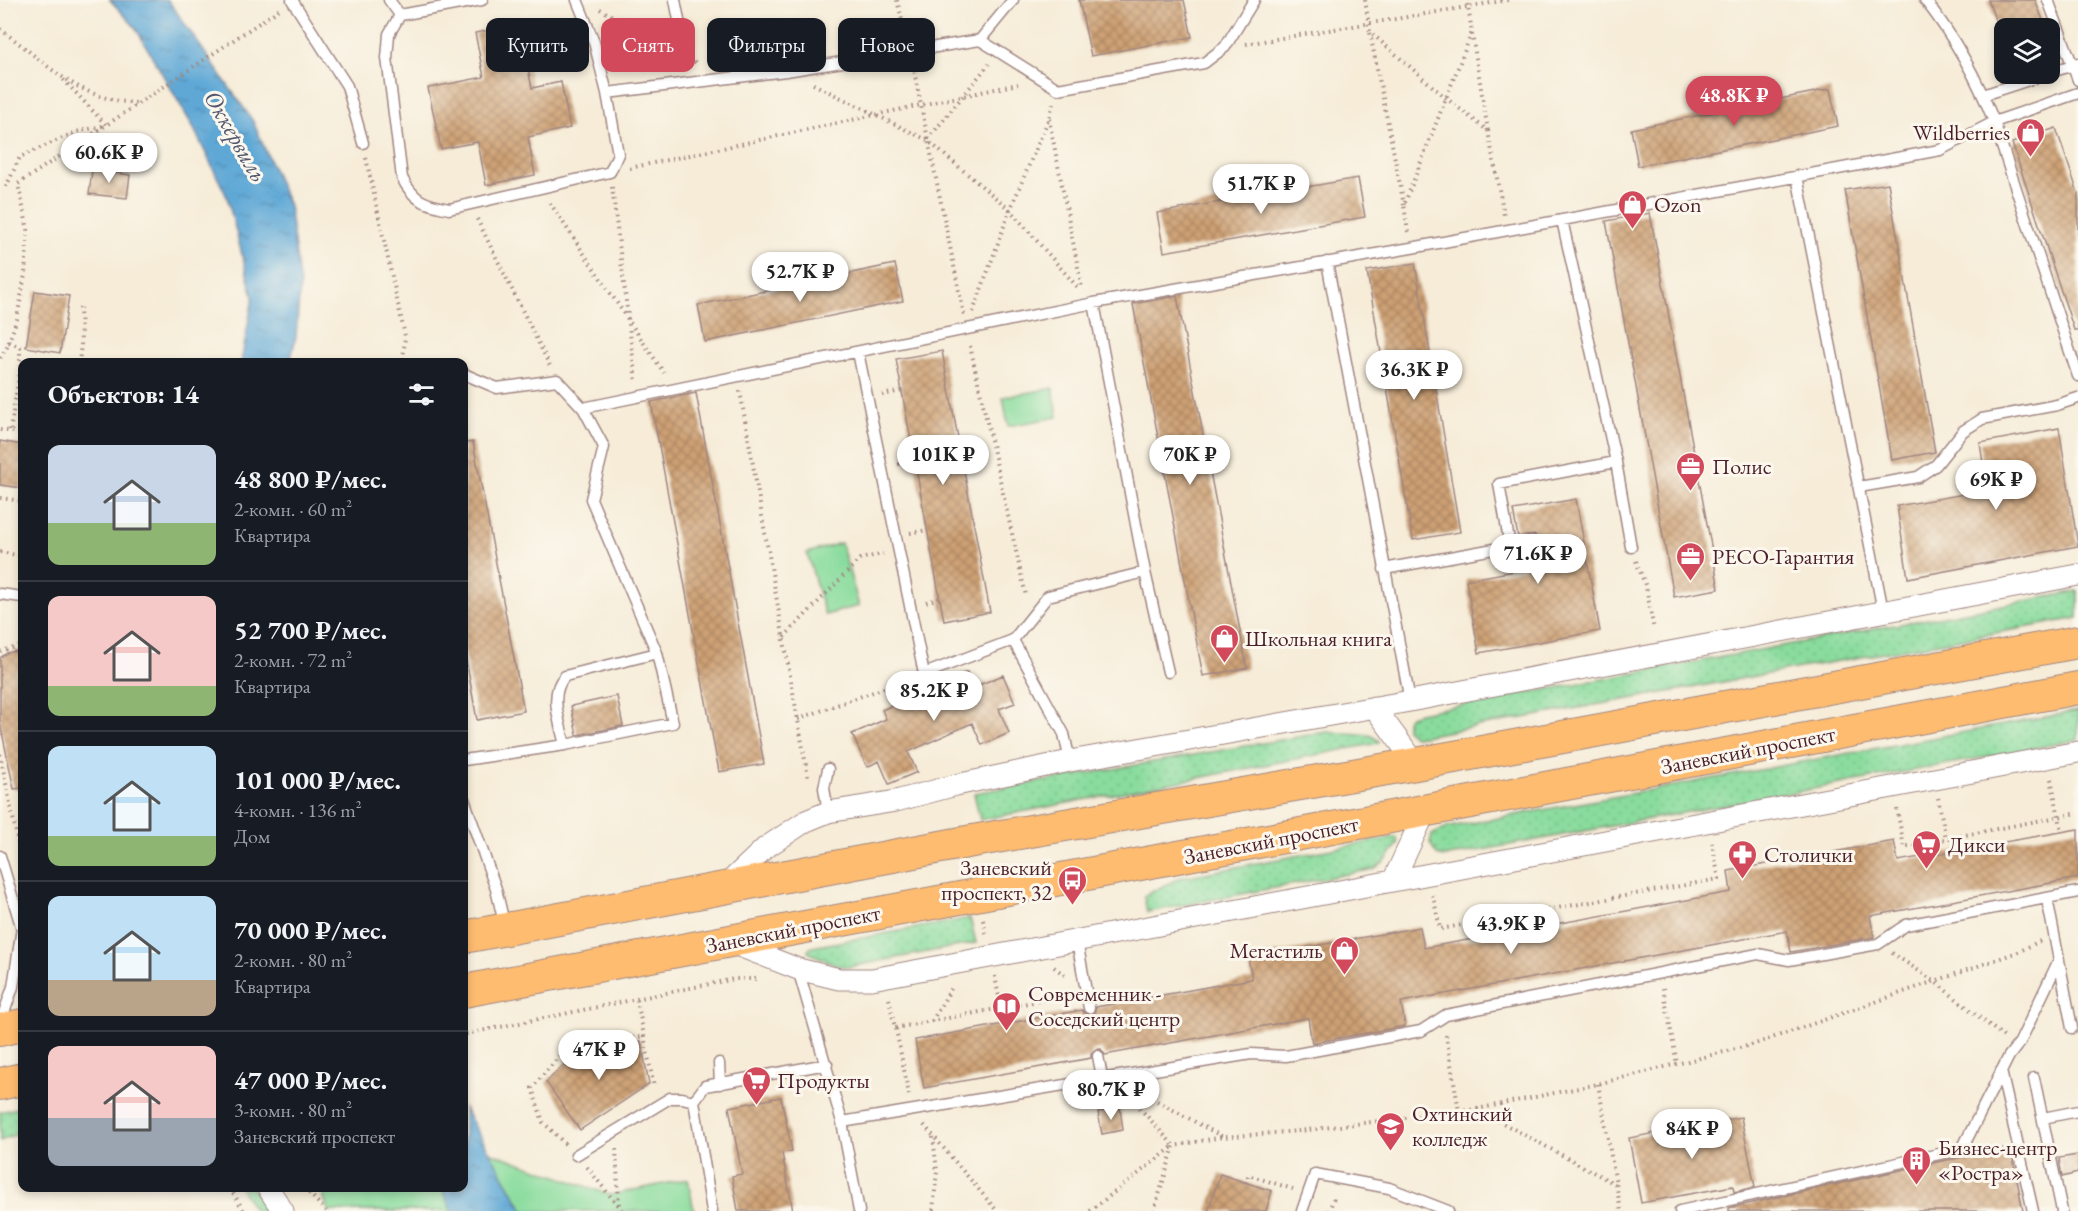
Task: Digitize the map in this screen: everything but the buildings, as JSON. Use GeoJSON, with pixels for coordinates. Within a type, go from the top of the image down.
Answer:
{"type":"FeatureCollection","features":[{"type":"Feature","properties":{"kind":"main road","name":"Заневский проспект"},"geometry":{"type":"LineString","coordinates":[[468,936],[967,842],[1416,764],[2078,642]]}},
{"type":"Feature","properties":{"kind":"main road","name":"Заневский проспект"},"geometry":{"type":"LineString","coordinates":[[468,990],[2078,688]]}},
{"type":"Feature","properties":{"kind":"main road"},"geometry":{"type":"LineString","coordinates":[[0,1029],[18,1026]]}},
{"type":"Feature","properties":{"kind":"main road"},"geometry":{"type":"LineString","coordinates":[[0,1084],[18,1080]]}},
{"type":"Feature","properties":{"kind":"street"},"geometry":{"type":"LineString","coordinates":[[723,889],[765,848],[806,821],[828,812],[896,801],[956,784],[1070,761],[1410,701],[2078,575]]}},
{"type":"Feature","properties":{"kind":"street"},"geometry":{"type":"LineString","coordinates":[[1374,707],[1416,764]]}},
{"type":"Feature","properties":{"kind":"street"},"geometry":{"type":"LineString","coordinates":[[728,941],[798,969],[839,979],[872,979],[2078,752]]}},
{"type":"Feature","properties":{"kind":"street"},"geometry":{"type":"LineString","coordinates":[[1393,881],[1426,810]]}},
{"type":"Feature","properties":{"kind":"street"},"geometry":{"type":"LineString","coordinates":[[271,1192],[283,1211]]}},
{"type":"Feature","properties":{"kind":"lane"},"geometry":{"type":"LineString","coordinates":[[293,0],[347,86],[363,143]]}},
{"type":"Feature","properties":{"kind":"lane"},"geometry":{"type":"LineString","coordinates":[[389,0],[400,15]]}},
{"type":"Feature","properties":{"kind":"lane"},"geometry":{"type":"LineString","coordinates":[[482,0],[400,15],[389,34],[387,58],[402,178],[411,194],[427,205],[449,209],[610,172],[618,154],[607,93],[594,42],[577,0]]}},
{"type":"Feature","properties":{"kind":"lane"},"geometry":{"type":"LineString","coordinates":[[675,0],[679,18]]}},
{"type":"Feature","properties":{"kind":"lane"},"geometry":{"type":"LineString","coordinates":[[980,40],[1013,0]]}},
{"type":"Feature","properties":{"kind":"lane"},"geometry":{"type":"LineString","coordinates":[[935,46],[980,40],[1058,89],[1204,63],[1225,47],[1254,0]]}},
{"type":"Feature","properties":{"kind":"lane"},"geometry":{"type":"LineString","coordinates":[[1925,0],[1948,30],[1983,95],[1994,122],[2078,376]]}},
{"type":"Feature","properties":{"kind":"lane"},"geometry":{"type":"LineString","coordinates":[[2048,0],[2075,64],[2078,80]]}},
{"type":"Feature","properties":{"kind":"lane"},"geometry":{"type":"LineString","coordinates":[[2060,69],[2075,64]]}},
{"type":"Feature","properties":{"kind":"lane"},"geometry":{"type":"LineString","coordinates":[[607,93],[778,72]]}},
{"type":"Feature","properties":{"kind":"lane"},"geometry":{"type":"LineString","coordinates":[[1983,95],[2016,84]]}},
{"type":"Feature","properties":{"kind":"lane"},"geometry":{"type":"LineString","coordinates":[[583,408],[1094,303],[1411,248],[1940,150],[1994,122],[2078,93]]}},
{"type":"Feature","properties":{"kind":"lane"},"geometry":{"type":"LineString","coordinates":[[1797,176],[1883,610]]}},
{"type":"Feature","properties":{"kind":"lane"},"geometry":{"type":"LineString","coordinates":[[1562,220],[1616,462],[1630,547]]}},
{"type":"Feature","properties":{"kind":"lane"},"geometry":{"type":"LineString","coordinates":[[1327,262],[1410,701]]}},
{"type":"Feature","properties":{"kind":"lane"},"geometry":{"type":"LineString","coordinates":[[1094,303],[1144,572],[1168,672]]}},
{"type":"Feature","properties":{"kind":"lane"},"geometry":{"type":"LineString","coordinates":[[858,352],[924,674],[1013,640],[1048,596],[1144,572]]}},
{"type":"Feature","properties":{"kind":"lane"},"geometry":{"type":"LineString","coordinates":[[468,376],[497,388],[557,380],[583,408],[604,447],[591,499],[657,653],[673,723],[565,745],[468,759]]}},
{"type":"Feature","properties":{"kind":"lane"},"geometry":{"type":"LineString","coordinates":[[1859,487],[1918,477],[1936,465],[1963,431],[1982,419],[2057,405],[2078,398]]}},
{"type":"Feature","properties":{"kind":"lane"},"geometry":{"type":"LineString","coordinates":[[1510,546],[1499,484],[1616,462]]}},
{"type":"Feature","properties":{"kind":"lane"},"geometry":{"type":"LineString","coordinates":[[1384,568],[1533,542]]}},
{"type":"Feature","properties":{"kind":"lane"},"geometry":{"type":"LineString","coordinates":[[0,594],[18,596]]}},
{"type":"Feature","properties":{"kind":"lane"},"geometry":{"type":"LineString","coordinates":[[1013,640],[1064,734],[1070,761]]}},
{"type":"Feature","properties":{"kind":"lane"},"geometry":{"type":"LineString","coordinates":[[565,745],[555,695],[558,683],[565,676],[657,653]]}},
{"type":"Feature","properties":{"kind":"lane"},"geometry":{"type":"LineString","coordinates":[[828,769],[824,788],[828,812]]}},
{"type":"Feature","properties":{"kind":"lane"},"geometry":{"type":"LineString","coordinates":[[468,810],[496,889],[505,928]]}},
{"type":"Feature","properties":{"kind":"lane"},"geometry":{"type":"LineString","coordinates":[[0,856],[18,916]]}},
{"type":"Feature","properties":{"kind":"lane"},"geometry":{"type":"LineString","coordinates":[[842,1122],[1251,1054],[1286,1056],[1421,1031],[1443,1017],[1758,954],[1789,960],[1878,944],[1906,925],[2078,892]]}},
{"type":"Feature","properties":{"kind":"lane"},"geometry":{"type":"LineString","coordinates":[[2047,898],[2072,1028]]}},
{"type":"Feature","properties":{"kind":"lane"},"geometry":{"type":"LineString","coordinates":[[1077,941],[1089,1008]]}},
{"type":"Feature","properties":{"kind":"lane"},"geometry":{"type":"LineString","coordinates":[[0,1024],[13,987],[18,955]]}},
{"type":"Feature","properties":{"kind":"lane"},"geometry":{"type":"LineString","coordinates":[[1680,1211],[1709,1208],[1962,1149],[2059,960]]}},
{"type":"Feature","properties":{"kind":"lane"},"geometry":{"type":"LineString","coordinates":[[798,969],[842,1122],[859,1211]]}},
{"type":"Feature","properties":{"kind":"lane"},"geometry":{"type":"LineString","coordinates":[[1098,1056],[1106,1077]]}},
{"type":"Feature","properties":{"kind":"lane"},"geometry":{"type":"LineString","coordinates":[[719,1063],[720,1084]]}},
{"type":"Feature","properties":{"kind":"lane"},"geometry":{"type":"LineString","coordinates":[[712,1211],[694,1101],[705,1086],[827,1064]]}},
{"type":"Feature","properties":{"kind":"lane"},"geometry":{"type":"LineString","coordinates":[[2001,1071],[2033,1211]]}},
{"type":"Feature","properties":{"kind":"lane"},"geometry":{"type":"LineString","coordinates":[[2034,1078],[2062,1211]]}},
{"type":"Feature","properties":{"kind":"lane"},"geometry":{"type":"LineString","coordinates":[[576,1155],[670,1098],[694,1101]]}},
{"type":"Feature","properties":{"kind":"lane"},"geometry":{"type":"LineString","coordinates":[[2043,1118],[2078,1111]]}},
{"type":"Feature","properties":{"kind":"lane"},"geometry":{"type":"LineString","coordinates":[[1302,1211],[1315,1174],[1389,1188],[1448,1211]]}},
{"type":"Feature","properties":{"kind":"path"},"geometry":{"type":"LineString","coordinates":[[0,358],[9,342],[17,319],[25,274],[28,230],[18,184],[293,0]]}},
{"type":"Feature","properties":{"kind":"path"},"geometry":{"type":"LineString","coordinates":[[897,0],[902,18]]}},
{"type":"Feature","properties":{"kind":"path"},"geometry":{"type":"LineString","coordinates":[[1365,0],[1411,248]]}},
{"type":"Feature","properties":{"kind":"path"},"geometry":{"type":"LineString","coordinates":[[1467,0],[1507,230]]}},
{"type":"Feature","properties":{"kind":"path"},"geometry":{"type":"LineString","coordinates":[[1225,47],[1508,0]]}},
{"type":"Feature","properties":{"kind":"path"},"geometry":{"type":"LineString","coordinates":[[594,6],[725,79]]}},
{"type":"Feature","properties":{"kind":"path"},"geometry":{"type":"LineString","coordinates":[[0,29],[62,78],[106,125]]}},
{"type":"Feature","properties":{"kind":"path"},"geometry":{"type":"LineString","coordinates":[[1370,32],[1488,131]]}},
{"type":"Feature","properties":{"kind":"path"},"geometry":{"type":"LineString","coordinates":[[1404,205],[1472,32]]}},
{"type":"Feature","properties":{"kind":"path"},"geometry":{"type":"LineString","coordinates":[[927,140],[999,51]]}},
{"type":"Feature","properties":{"kind":"path"},"geometry":{"type":"LineString","coordinates":[[788,72],[927,140],[1010,210],[1083,293],[1049,118]]}},
{"type":"Feature","properties":{"kind":"path"},"geometry":{"type":"LineString","coordinates":[[914,72],[967,329],[1031,617]]}},
{"type":"Feature","properties":{"kind":"path"},"geometry":{"type":"LineString","coordinates":[[62,78],[101,98],[139,103]]}},
{"type":"Feature","properties":{"kind":"path"},"geometry":{"type":"LineString","coordinates":[[638,397],[610,172],[1042,79]]}},
{"type":"Feature","properties":{"kind":"path"},"geometry":{"type":"LineString","coordinates":[[967,329],[1010,210],[1049,118],[1058,89]]}},
{"type":"Feature","properties":{"kind":"path"},"geometry":{"type":"LineString","coordinates":[[6,187],[20,157],[76,132],[106,125]]}},
{"type":"Feature","properties":{"kind":"path"},"geometry":{"type":"LineString","coordinates":[[363,143],[405,336],[404,358]]}},
{"type":"Feature","properties":{"kind":"path"},"geometry":{"type":"LineString","coordinates":[[539,188],[674,389]]}},
{"type":"Feature","properties":{"kind":"path"},"geometry":{"type":"LineString","coordinates":[[470,204],[557,380]]}},
{"type":"Feature","properties":{"kind":"path"},"geometry":{"type":"LineString","coordinates":[[80,305],[80,358]]}},
{"type":"Feature","properties":{"kind":"path"},"geometry":{"type":"LineString","coordinates":[[9,342],[20,347],[20,358]]}},
{"type":"Feature","properties":{"kind":"path"},"geometry":{"type":"LineString","coordinates":[[737,376],[809,782]]}},
{"type":"Feature","properties":{"kind":"path"},"geometry":{"type":"LineString","coordinates":[[10,430],[18,387]]}},
{"type":"Feature","properties":{"kind":"path"},"geometry":{"type":"LineString","coordinates":[[0,430],[18,432]]}},
{"type":"Feature","properties":{"kind":"path"},"geometry":{"type":"LineString","coordinates":[[0,498],[18,500]]}},
{"type":"Feature","properties":{"kind":"path"},"geometry":{"type":"LineString","coordinates":[[1630,547],[1646,587],[1654,630]]}},
{"type":"Feature","properties":{"kind":"path"},"geometry":{"type":"LineString","coordinates":[[784,637],[860,559],[898,551]]}},
{"type":"Feature","properties":{"kind":"path"},"geometry":{"type":"LineString","coordinates":[[0,552],[18,555]]}},
{"type":"Feature","properties":{"kind":"path"},"geometry":{"type":"LineString","coordinates":[[0,651],[18,647]]}},
{"type":"Feature","properties":{"kind":"path"},"geometry":{"type":"LineString","coordinates":[[798,719],[924,674]]}},
{"type":"Feature","properties":{"kind":"path"},"geometry":{"type":"LineString","coordinates":[[0,754],[18,846]]}},
{"type":"Feature","properties":{"kind":"path"},"geometry":{"type":"LineString","coordinates":[[2047,758],[2062,831]]}},
{"type":"Feature","properties":{"kind":"path"},"geometry":{"type":"LineString","coordinates":[[1937,797],[1946,839]]}},
{"type":"Feature","properties":{"kind":"path"},"geometry":{"type":"LineString","coordinates":[[1896,805],[1904,847],[2078,813]]}},
{"type":"Feature","properties":{"kind":"path"},"geometry":{"type":"LineString","coordinates":[[1451,927],[1719,879],[1711,839]]}},
{"type":"Feature","properties":{"kind":"path"},"geometry":{"type":"LineString","coordinates":[[1090,1211],[1174,1146],[1223,1137],[1299,1131],[1477,1109],[1598,1084],[1755,1044],[2018,952],[2054,934]]}},
{"type":"Feature","properties":{"kind":"path"},"geometry":{"type":"LineString","coordinates":[[1878,944],[1934,981],[2016,1047]]}},
{"type":"Feature","properties":{"kind":"path"},"geometry":{"type":"LineString","coordinates":[[1660,973],[1677,1064]]}},
{"type":"Feature","properties":{"kind":"path"},"geometry":{"type":"LineString","coordinates":[[468,1034],[734,979],[758,979]]}},
{"type":"Feature","properties":{"kind":"path"},"geometry":{"type":"LineString","coordinates":[[932,1021],[957,979]]}},
{"type":"Feature","properties":{"kind":"path"},"geometry":{"type":"LineString","coordinates":[[887,992],[912,1110],[997,1211]]}},
{"type":"Feature","properties":{"kind":"path"},"geometry":{"type":"LineString","coordinates":[[896,1028],[1086,992]]}},
{"type":"Feature","properties":{"kind":"path"},"geometry":{"type":"LineString","coordinates":[[637,1000],[657,1104]]}},
{"type":"Feature","properties":{"kind":"path"},"geometry":{"type":"LineString","coordinates":[[1443,1017],[1460,1111]]}},
{"type":"Feature","properties":{"kind":"path"},"geometry":{"type":"LineString","coordinates":[[622,1211],[576,1155],[543,1122],[532,1088],[564,1052],[644,1036]]}},
{"type":"Feature","properties":{"kind":"path"},"geometry":{"type":"LineString","coordinates":[[1124,1074],[1155,1100],[1223,1137]]}},
{"type":"Feature","properties":{"kind":"path"},"geometry":{"type":"LineString","coordinates":[[1106,1077],[1174,1146]]}},
{"type":"Feature","properties":{"kind":"path"},"geometry":{"type":"LineString","coordinates":[[1598,1084],[1621,1211]]}},
{"type":"Feature","properties":{"kind":"path"},"geometry":{"type":"LineString","coordinates":[[1477,1109],[1615,1184]]}},
{"type":"Feature","properties":{"kind":"path"},"geometry":{"type":"LineString","coordinates":[[615,1131],[619,1205]]}},
{"type":"Feature","properties":{"kind":"path"},"geometry":{"type":"LineString","coordinates":[[933,1135],[937,1171],[933,1211]]}},
{"type":"Feature","properties":{"kind":"path"},"geometry":{"type":"LineString","coordinates":[[1154,1211],[1174,1146]]}},
{"type":"Feature","properties":{"kind":"path"},"geometry":{"type":"LineString","coordinates":[[1246,1183],[1248,1175],[1308,1194]]}},
{"type":"Feature","properties":{"kind":"path"},"geometry":{"type":"LineString","coordinates":[[232,1192],[244,1211]]}},
{"type":"Feature","properties":{"kind":"path"},"geometry":{"type":"LineString","coordinates":[[309,1192],[326,1211]]}},
{"type":"Feature","properties":{"kind":"green space"},"geometry":{"type":"Polygon","coordinates":[[[1053,388],[1058,417],[1008,426],[1003,397],[1053,388]]]}},
{"type":"Feature","properties":{"kind":"green space"},"geometry":{"type":"Polygon","coordinates":[[[841,543],[859,606],[825,615],[807,553],[841,543]]]}},
{"type":"Feature","properties":{"kind":"green space"},"geometry":{"type":"Polygon","coordinates":[[[2078,591],[2078,618],[1423,736],[1415,737],[1406,729],[1406,721],[1410,716],[1419,713],[2078,591]]]}},
{"type":"Feature","properties":{"kind":"green space"},"geometry":{"type":"Polygon","coordinates":[[[2078,711],[2078,740],[1444,857],[1437,855],[1430,843],[1432,835],[1445,828],[2078,711]]]}},
{"type":"Feature","properties":{"kind":"green space"},"geometry":{"type":"Polygon","coordinates":[[[1326,732],[1372,736],[1379,743],[980,820],[974,793],[1326,732]]]}},
{"type":"Feature","properties":{"kind":"green space"},"geometry":{"type":"Polygon","coordinates":[[[1395,837],[1398,844],[1385,861],[1374,869],[1147,912],[1144,896],[1179,878],[1395,837]]]}},
{"type":"Feature","properties":{"kind":"green space"},"geometry":{"type":"Polygon","coordinates":[[[970,918],[976,943],[848,967],[839,966],[808,952],[812,947],[970,918]]]}},
{"type":"Feature","properties":{"kind":"green space"},"geometry":{"type":"Polygon","coordinates":[[[18,1108],[18,1134],[0,1141],[0,1112],[18,1108]]]}},
{"type":"Feature","properties":{"kind":"green space"},"geometry":{"type":"Polygon","coordinates":[[[487,1151],[610,1195],[688,1179],[694,1211],[524,1211],[487,1151]]]}},
{"type":"Feature","properties":{"kind":"green space"},"geometry":{"type":"Polygon","coordinates":[[[243,1192],[256,1192],[268,1211],[255,1211],[243,1192]]]}},
{"type":"Feature","properties":{"kind":"green space"},"geometry":{"type":"Polygon","coordinates":[[[322,1192],[444,1192],[452,1211],[328,1211],[322,1192]]]}},
{"type":"Feature","properties":{"kind":"water","name":"Оккервиль"},"geometry":{"type":"Polygon","coordinates":[[[110,0],[168,0],[253,121],[289,206],[300,285],[296,336],[291,358],[242,358],[253,297],[227,197],[192,125],[135,27],[110,0]]]}},
{"type":"Feature","properties":{"kind":"water"},"geometry":{"type":"Polygon","coordinates":[[[468,1115],[524,1211],[452,1211],[444,1192],[468,1192],[468,1115]]]}},
{"type":"Feature","properties":{"kind":"place","name":"Wildberries"},"geometry":{"type":"Point","coordinates":[2031,158]}},
{"type":"Feature","properties":{"kind":"place","name":"Ozon"},"geometry":{"type":"Point","coordinates":[1633,230]}},
{"type":"Feature","properties":{"kind":"place","name":"Полис"},"geometry":{"type":"Point","coordinates":[1691,492]}},
{"type":"Feature","properties":{"kind":"place","name":"РЕСО-Гарантия"},"geometry":{"type":"Point","coordinates":[1691,582]}},
{"type":"Feature","properties":{"kind":"place","name":"Школьная книга"},"geometry":{"type":"Point","coordinates":[1224,664]}},
{"type":"Feature","properties":{"kind":"place","name":"Дикси"},"geometry":{"type":"Point","coordinates":[1927,870]}},
{"type":"Feature","properties":{"kind":"place","name":"Столички"},"geometry":{"type":"Point","coordinates":[1743,880]}},
{"type":"Feature","properties":{"kind":"place","name":"Заневский проспект, 32"},"geometry":{"type":"Point","coordinates":[1073,906]}},
{"type":"Feature","properties":{"kind":"place","name":"Мегастиль"},"geometry":{"type":"Point","coordinates":[1344,976]}},
{"type":"Feature","properties":{"kind":"place","name":"Современник - Соседский центр"},"geometry":{"type":"Point","coordinates":[1007,1032]}},
{"type":"Feature","properties":{"kind":"place","name":"Продукты"},"geometry":{"type":"Point","coordinates":[756,1106]}},
{"type":"Feature","properties":{"kind":"place","name":"Охтинский колледж"},"geometry":{"type":"Point","coordinates":[1391,1152]}},
{"type":"Feature","properties":{"kind":"place","name":"Бизнес-центр «Ростра»"},"geometry":{"type":"Point","coordinates":[1917,1186]}}]}
